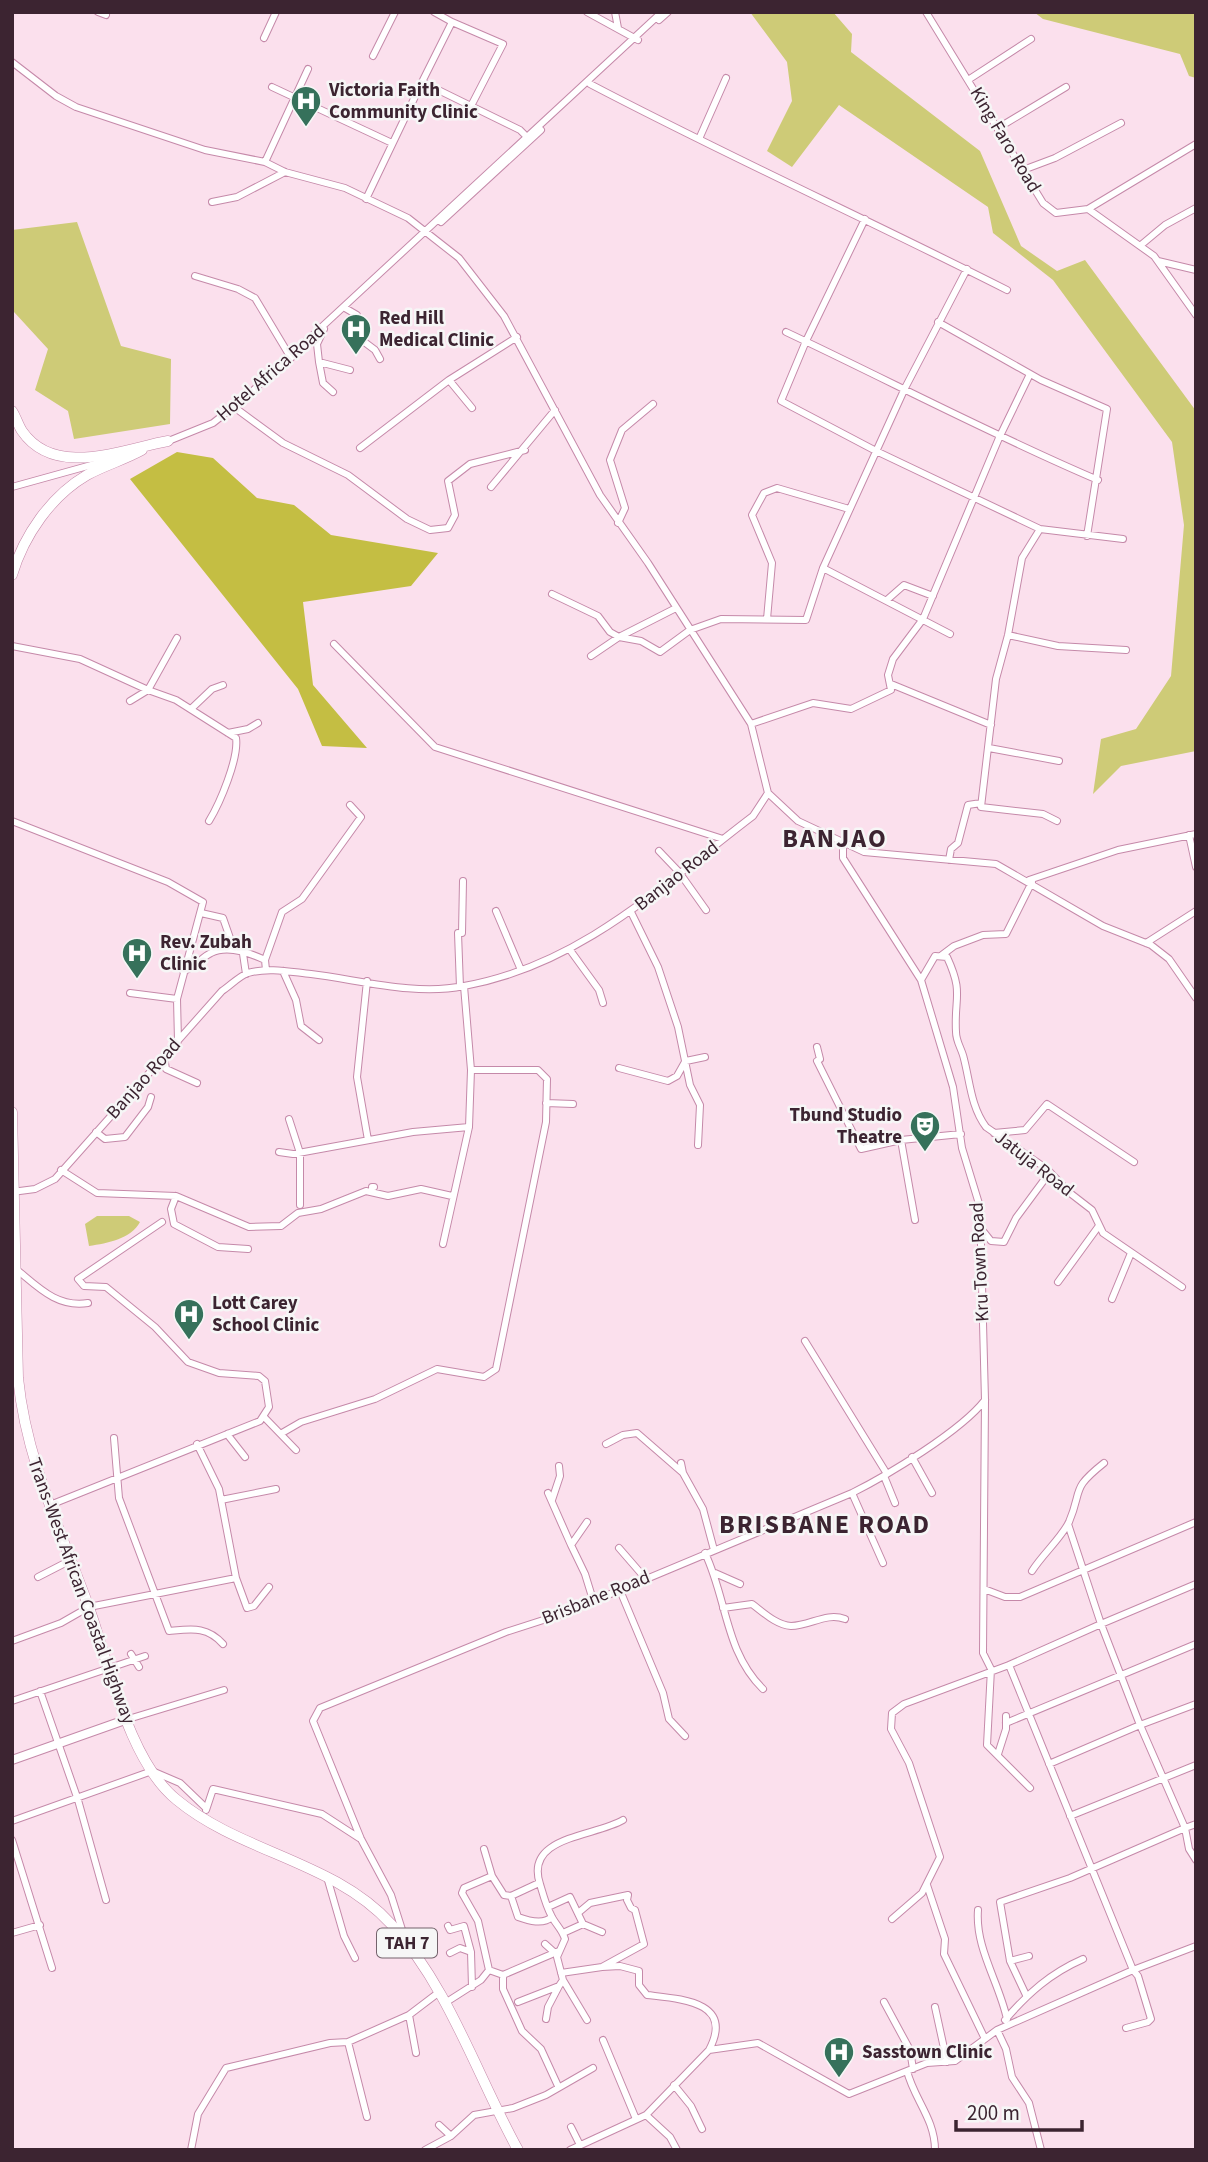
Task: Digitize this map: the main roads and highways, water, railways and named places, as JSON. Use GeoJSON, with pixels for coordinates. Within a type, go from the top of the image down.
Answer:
{"type":"FeatureCollection","features":[{"type":"Feature","properties":{"kind":"highway"},"geometry":{"type":"LineString","coordinates":[[12,411],[28,436],[67,458],[95,457],[167,441]]}},
{"type":"Feature","properties":{"kind":"highway"},"geometry":{"type":"LineString","coordinates":[[12,575],[20,551],[41,515],[87,475],[142,450]]}},
{"type":"Feature","properties":{"kind":"highway","name":"Trans-West African Coastal Highway"},"geometry":{"type":"LineString","coordinates":[[12,1112],[16,1269],[14,1303],[23,1420],[36,1469],[89,1607],[125,1720],[152,1771],[175,1799],[327,1877],[369,1903],[405,1941],[444,2004],[495,2110],[518,2150]]}},
{"type":"Feature","properties":{"kind":"main road"},"geometry":{"type":"LineString","coordinates":[[12,1760],[125,1720]]}},
{"type":"Feature","properties":{"kind":"place","name":"Victoria Faith Community Clinic"},"geometry":{"type":"Point","coordinates":[306,128]}},
{"type":"Feature","properties":{"kind":"place","name":"Red Hill Medical Clinic"},"geometry":{"type":"Point","coordinates":[356,356]}},
{"type":"Feature","properties":{"kind":"place","name":"Rev. Zubah Clinic"},"geometry":{"type":"Point","coordinates":[137,980]}},
{"type":"Feature","properties":{"kind":"place","name":"Tbund Studio Theatre"},"geometry":{"type":"Point","coordinates":[925,1153]}},
{"type":"Feature","properties":{"kind":"place","name":"Lott Carey School Clinic"},"geometry":{"type":"Point","coordinates":[189,1341]}},
{"type":"Feature","properties":{"kind":"place","name":"Sasstown Clinic"},"geometry":{"type":"Point","coordinates":[839,2079]}},
{"type":"Feature","properties":{"kind":"district","name":"BANJAO"},"geometry":{"type":"Point","coordinates":[835,838]}},
{"type":"Feature","properties":{"kind":"district","name":"BRISBANE ROAD"},"geometry":{"type":"Point","coordinates":[825,1524]}}]}
